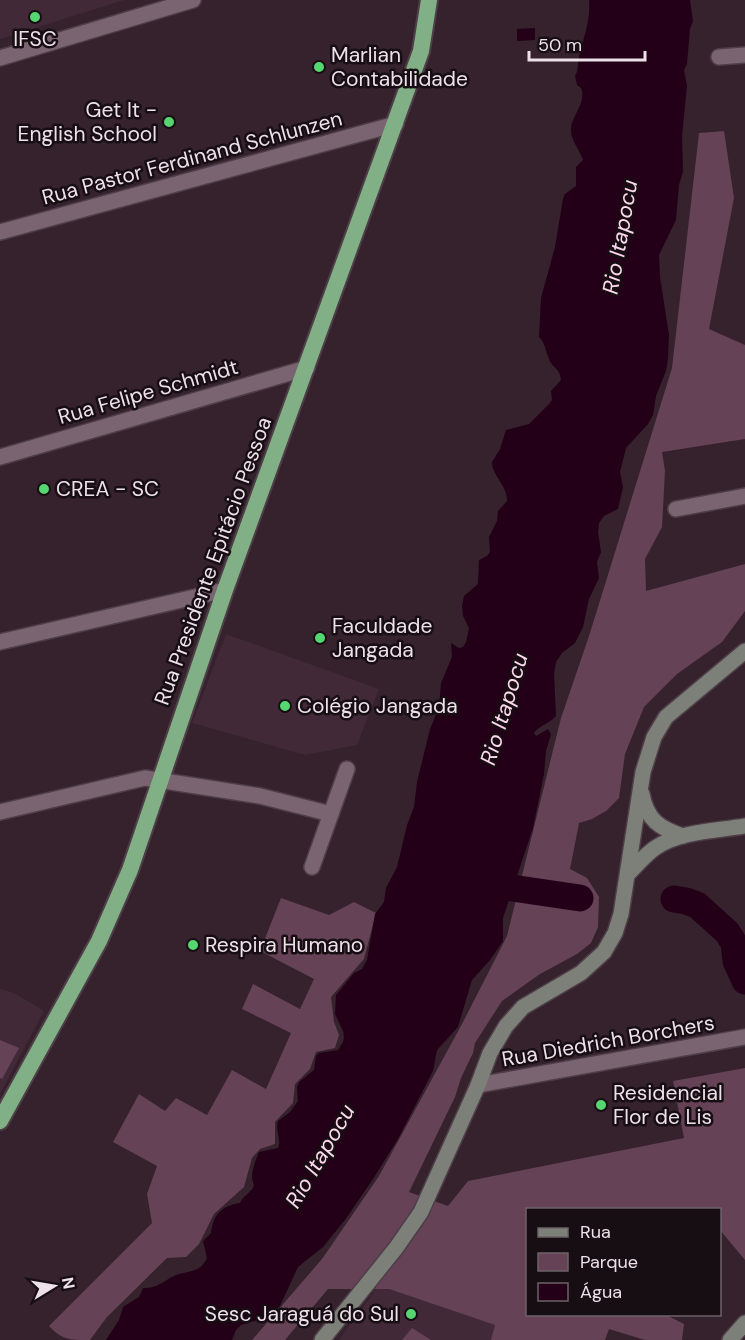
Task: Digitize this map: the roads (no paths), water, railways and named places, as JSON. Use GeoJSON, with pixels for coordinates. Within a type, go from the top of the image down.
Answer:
{"type":"FeatureCollection","features":[{"type":"Feature","properties":{"kind":"highway","name":"Rua Presidente Epitácio Pessoa"},"geometry":{"type":"LineString","coordinates":[[0,1121],[99,941],[130,870],[225,590],[396,124],[421,51],[429,0]]}},
{"type":"Feature","properties":{"kind":"main road"},"geometry":{"type":"LineString","coordinates":[[322,1340],[396,1248],[421,1212],[498,1038],[523,1006],[580,973],[604,952],[615,933],[621,914],[648,753],[660,725],[666,717],[745,651]]}},
{"type":"Feature","properties":{"kind":"main road"},"geometry":{"type":"LineString","coordinates":[[641,789],[645,808],[657,825],[683,836]]}},
{"type":"Feature","properties":{"kind":"main road"},"geometry":{"type":"LineString","coordinates":[[628,874],[644,856],[657,847],[683,836],[745,826]]}},
{"type":"Feature","properties":{"kind":"main road"},"geometry":{"type":"LineString","coordinates":[[730,1340],[745,1323]]}},
{"type":"Feature","properties":{"kind":"street"},"geometry":{"type":"LineString","coordinates":[[0,58],[193,0]]}},
{"type":"Feature","properties":{"kind":"street"},"geometry":{"type":"LineString","coordinates":[[719,57],[745,55]]}},
{"type":"Feature","properties":{"kind":"street","name":"Rua Pastor Ferdinand Schlunzen"},"geometry":{"type":"LineString","coordinates":[[0,232],[396,124]]}},
{"type":"Feature","properties":{"kind":"street","name":"Rua Felipe Schmidt"},"geometry":{"type":"LineString","coordinates":[[0,457],[307,368]]}},
{"type":"Feature","properties":{"kind":"street"},"geometry":{"type":"LineString","coordinates":[[676,509],[745,496]]}},
{"type":"Feature","properties":{"kind":"street"},"geometry":{"type":"LineString","coordinates":[[0,642],[225,590]]}},
{"type":"Feature","properties":{"kind":"street"},"geometry":{"type":"LineString","coordinates":[[312,867],[346,769]]}},
{"type":"Feature","properties":{"kind":"street"},"geometry":{"type":"LineString","coordinates":[[0,812],[145,778],[261,796],[331,814]]}},
{"type":"Feature","properties":{"kind":"street","name":"Rua Diedrich Borchers"},"geometry":{"type":"LineString","coordinates":[[478,1085],[745,1037]]}},
{"type":"Feature","properties":{"kind":"water","name":"Rio Itapocu"},"geometry":{"type":"Polygon","coordinates":[[[589,0],[690,0],[693,21],[690,29],[687,64],[684,70],[687,86],[682,136],[683,172],[679,185],[676,220],[659,255],[669,335],[668,359],[656,396],[653,415],[648,424],[626,448],[620,472],[623,487],[618,509],[604,516],[599,523],[601,552],[597,562],[599,578],[589,599],[583,627],[575,643],[562,653],[556,662],[554,674],[556,716],[534,733],[536,736],[548,729],[551,734],[533,828],[503,918],[503,941],[472,980],[458,1027],[437,1050],[433,1071],[398,1139],[345,1220],[323,1247],[298,1267],[280,1306],[261,1319],[241,1325],[232,1340],[106,1340],[119,1320],[123,1307],[139,1297],[143,1288],[156,1286],[174,1276],[201,1267],[207,1258],[203,1241],[211,1233],[216,1216],[228,1206],[240,1203],[253,1188],[252,1173],[259,1152],[278,1148],[278,1121],[290,1112],[298,1101],[299,1082],[314,1070],[316,1056],[319,1053],[338,1050],[343,1042],[343,1031],[335,1014],[336,995],[354,973],[362,969],[367,960],[375,914],[384,902],[386,888],[397,867],[407,825],[414,807],[417,782],[430,729],[439,707],[441,683],[452,657],[451,643],[459,648],[463,647],[466,642],[469,628],[463,616],[464,596],[478,584],[479,560],[490,552],[489,537],[497,521],[498,511],[507,501],[492,462],[500,449],[506,430],[529,424],[552,400],[551,391],[561,380],[539,337],[541,298],[555,247],[563,199],[565,194],[576,186],[576,167],[583,160],[571,128],[582,98],[581,88],[577,85],[575,76],[588,22],[589,0]]]}},
{"type":"Feature","properties":{"kind":"water"},"geometry":{"type":"Polygon","coordinates":[[[535,28],[535,40],[517,41],[517,29],[535,28]]]}},
{"type":"Feature","properties":{"kind":"waterway"},"geometry":{"type":"LineString","coordinates":[[512,888],[580,898]]}},
{"type":"Feature","properties":{"kind":"waterway"},"geometry":{"type":"LineString","coordinates":[[674,899],[697,905],[727,932],[734,943],[736,961],[745,981]]}},
{"type":"Feature","properties":{"kind":"place","name":"IFSC"},"geometry":{"type":"Point","coordinates":[35,17]}},
{"type":"Feature","properties":{"kind":"place","name":"Marlian Contabilidade"},"geometry":{"type":"Point","coordinates":[319,67]}},
{"type":"Feature","properties":{"kind":"place","name":"Get It - English School"},"geometry":{"type":"Point","coordinates":[169,122]}},
{"type":"Feature","properties":{"kind":"place","name":"CREA - SC"},"geometry":{"type":"Point","coordinates":[44,489]}},
{"type":"Feature","properties":{"kind":"place","name":"Faculdade Jangada"},"geometry":{"type":"Point","coordinates":[320,638]}},
{"type":"Feature","properties":{"kind":"place","name":"Colégio Jangada"},"geometry":{"type":"Point","coordinates":[285,706]}},
{"type":"Feature","properties":{"kind":"place","name":"Respira Humano"},"geometry":{"type":"Point","coordinates":[193,945]}},
{"type":"Feature","properties":{"kind":"place","name":"Residencial Flor de Lis"},"geometry":{"type":"Point","coordinates":[601,1105]}},
{"type":"Feature","properties":{"kind":"place","name":"Sesc Jaraguá do Sul"},"geometry":{"type":"Point","coordinates":[411,1314]}}]}
